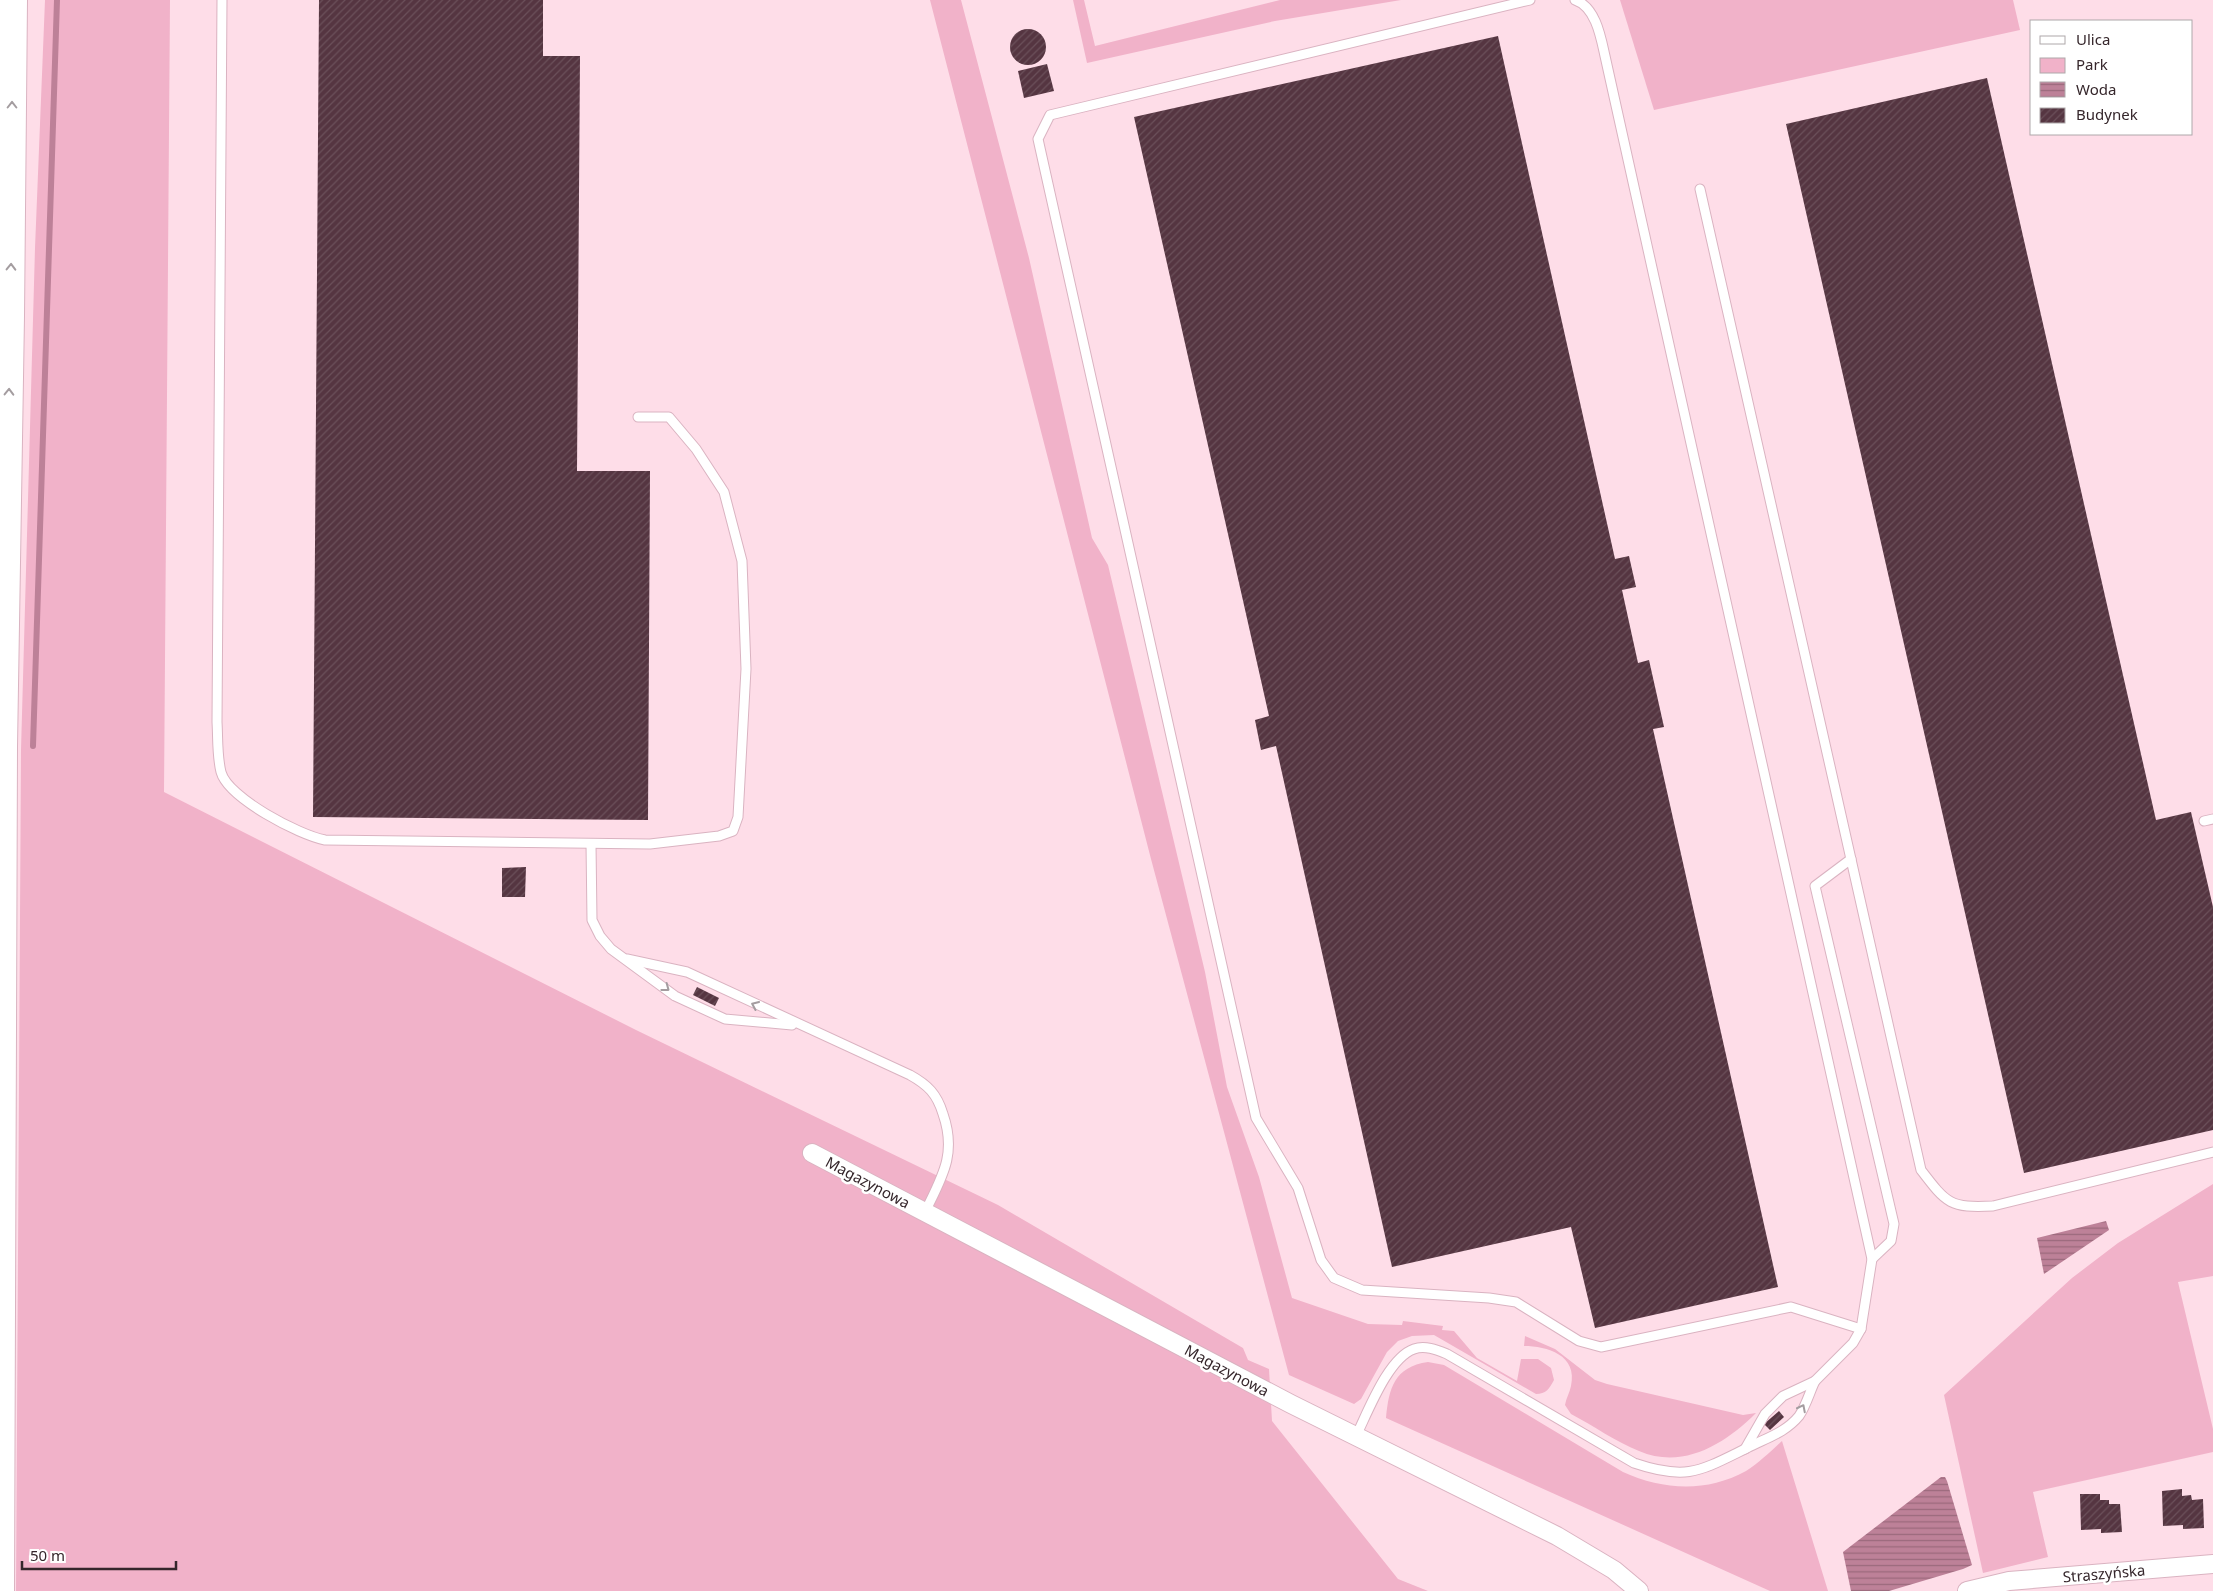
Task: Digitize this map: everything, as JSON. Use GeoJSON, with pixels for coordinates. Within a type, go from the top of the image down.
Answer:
{"type":"FeatureCollection","features":[{"type":"Feature","properties":{"kind":"highway"},"geometry":{"type":"LineString","coordinates":[[0,1591],[3,747],[13,0]]}},
{"type":"Feature","properties":{"kind":"street","name":"Magazynowa"},"geometry":{"type":"LineString","coordinates":[[812,1153],[1291,1404],[1557,1536],[1614,1570],[1638,1591]]}},
{"type":"Feature","properties":{"kind":"street","name":"Straszyńska"},"geometry":{"type":"LineString","coordinates":[[1967,1591],[2010,1581],[2213,1564]]}},
{"type":"Feature","properties":{"kind":"lane"},"geometry":{"type":"LineString","coordinates":[[222,0],[217,722],[221,773],[231,788],[284,825],[311,837],[325,840],[650,844],[720,836],[733,830],[738,818],[746,640],[742,561],[724,492],[696,449],[669,417],[638,417]]}},
{"type":"Feature","properties":{"kind":"lane"},"geometry":{"type":"LineString","coordinates":[[1530,0],[1050,114],[1038,139],[1256,1118],[1298,1188],[1322,1260],[1334,1278],[1362,1290],[1489,1298],[1516,1302],[1579,1341],[1601,1347],[1791,1307],[1861,1329]]}},
{"type":"Feature","properties":{"kind":"lane"},"geometry":{"type":"LineString","coordinates":[[1575,0],[1590,13],[1594,20],[1605,56],[1872,1259],[1861,1329],[1853,1343],[1815,1380],[1783,1396],[1765,1414],[1745,1448]]}},
{"type":"Feature","properties":{"kind":"lane"},"geometry":{"type":"LineString","coordinates":[[1700,189],[1921,1170],[1942,1198],[1963,1207],[1993,1206],[2213,1152]]}},
{"type":"Feature","properties":{"kind":"lane"},"geometry":{"type":"LineString","coordinates":[[591,844],[592,920],[600,936],[611,949],[675,996],[725,1019],[800,1026]]}},
{"type":"Feature","properties":{"kind":"lane"},"geometry":{"type":"LineString","coordinates":[[1851,859],[1815,886],[1894,1224],[1891,1241],[1872,1259]]}},
{"type":"Feature","properties":{"kind":"lane"},"geometry":{"type":"LineString","coordinates":[[627,959],[686,972],[922,1082],[935,1094],[948,1129],[949,1153],[941,1178],[925,1212]]}},
{"type":"Feature","properties":{"kind":"lane"},"geometry":{"type":"LineString","coordinates":[[1356,1436],[1390,1371],[1401,1357],[1414,1349],[1431,1348],[1448,1354],[1634,1463],[1656,1471],[1679,1473],[1701,1470],[1724,1461],[1745,1448],[1782,1432],[1800,1414],[1815,1380]]}},
{"type":"Feature","properties":{"kind":"green space"},"geometry":{"type":"Polygon","coordinates":[[[45,0],[170,0],[164,792],[636,1030],[998,1205],[1243,1348],[1248,1360],[1269,1369],[1272,1421],[1398,1579],[1428,1591],[16,1591],[21,750],[35,248],[45,0]]]}},
{"type":"Feature","properties":{"kind":"green space"},"geometry":{"type":"Polygon","coordinates":[[[930,0],[961,0],[1029,258],[1092,538],[1108,565],[1205,972],[1227,1087],[1259,1177],[1292,1298],[1368,1324],[1402,1325],[1403,1321],[1443,1326],[1442,1330],[1454,1331],[1477,1358],[1517,1381],[1521,1359],[1538,1359],[1551,1368],[1554,1380],[1545,1392],[1536,1394],[1434,1335],[1412,1336],[1398,1341],[1387,1352],[1361,1399],[1354,1404],[1289,1375],[1151,859],[930,0]]]}},
{"type":"Feature","properties":{"kind":"green space"},"geometry":{"type":"Polygon","coordinates":[[[1073,0],[1084,0],[1095,46],[1280,0],[1401,0],[1275,21],[1087,63],[1073,0]]]}},
{"type":"Feature","properties":{"kind":"green space"},"geometry":{"type":"Polygon","coordinates":[[[1620,0],[2013,0],[2020,30],[1654,110],[1620,0]]]}},
{"type":"Feature","properties":{"kind":"green space"},"geometry":{"type":"Polygon","coordinates":[[[2213,1184],[2213,1276],[2178,1282],[2213,1429],[2213,1452],[2033,1492],[2048,1557],[1983,1573],[1944,1395],[2072,1278],[2118,1243],[2213,1184]]]}},
{"type":"Feature","properties":{"kind":"green space"},"geometry":{"type":"Polygon","coordinates":[[[1525,1336],[1555,1349],[1595,1380],[1607,1384],[1743,1415],[1756,1413],[1731,1435],[1717,1444],[1687,1456],[1655,1456],[1639,1451],[1571,1414],[1565,1405],[1571,1386],[1572,1375],[1570,1367],[1559,1354],[1551,1350],[1524,1346],[1525,1336]]]}},
{"type":"Feature","properties":{"kind":"green space"},"geometry":{"type":"Polygon","coordinates":[[[1428,1362],[1444,1365],[1623,1472],[1653,1483],[1700,1486],[1716,1483],[1751,1468],[1782,1441],[1828,1591],[1770,1591],[1386,1418],[1389,1397],[1395,1381],[1408,1369],[1428,1362]]]}},
{"type":"Feature","properties":{"kind":"water"},"geometry":{"type":"Polygon","coordinates":[[[2106,1221],[2109,1230],[2044,1274],[2037,1238],[2106,1221]]]}},
{"type":"Feature","properties":{"kind":"water"},"geometry":{"type":"Polygon","coordinates":[[[1941,1477],[1945,1477],[1947,1481],[1972,1565],[1889,1591],[1851,1591],[1843,1552],[1941,1477]]]}},
{"type":"Feature","properties":{"kind":"building"},"geometry":{"type":"Polygon","coordinates":[[[319,0],[543,0],[543,56],[580,56],[577,471],[650,471],[648,820],[313,817],[319,0]]]}},
{"type":"Feature","properties":{"kind":"building"},"geometry":{"type":"Polygon","coordinates":[[[1028,29],[1035,30],[1041,34],[1045,40],[1045,54],[1041,60],[1035,64],[1028,65],[1021,64],[1015,60],[1011,54],[1010,47],[1011,40],[1015,34],[1021,30],[1028,29]]]}},
{"type":"Feature","properties":{"kind":"building"},"geometry":{"type":"Polygon","coordinates":[[[1498,36],[1615,559],[1629,556],[1636,587],[1622,590],[1638,663],[1649,660],[1664,727],[1653,729],[1778,1287],[1595,1328],[1571,1227],[1392,1267],[1276,746],[1261,750],[1255,720],[1269,716],[1134,117],[1498,36]]]}},
{"type":"Feature","properties":{"kind":"building"},"geometry":{"type":"Polygon","coordinates":[[[1047,64],[1054,91],[1024,98],[1018,71],[1047,64]]]}},
{"type":"Feature","properties":{"kind":"building"},"geometry":{"type":"Polygon","coordinates":[[[1987,78],[2156,820],[2191,812],[2213,907],[2213,1130],[2024,1173],[1786,124],[1987,78]]]}},
{"type":"Feature","properties":{"kind":"building"},"geometry":{"type":"Polygon","coordinates":[[[526,867],[525,897],[502,897],[502,868],[526,867]]]}},
{"type":"Feature","properties":{"kind":"building"},"geometry":{"type":"Polygon","coordinates":[[[697,987],[719,998],[715,1006],[693,995],[697,987]]]}},
{"type":"Feature","properties":{"kind":"building"},"geometry":{"type":"Polygon","coordinates":[[[1779,1411],[1784,1417],[1770,1430],[1764,1424],[1779,1411]]]}},
{"type":"Feature","properties":{"kind":"building"},"geometry":{"type":"Polygon","coordinates":[[[2182,1489],[2182,1496],[2191,1495],[2192,1500],[2203,1499],[2204,1528],[2183,1529],[2183,1525],[2163,1526],[2162,1491],[2182,1489]]]}},
{"type":"Feature","properties":{"kind":"building"},"geometry":{"type":"Polygon","coordinates":[[[2080,1494],[2100,1494],[2100,1500],[2109,1500],[2109,1504],[2120,1504],[2122,1532],[2101,1533],[2101,1529],[2081,1530],[2080,1494]]]}},
{"type":"Feature","properties":{"kind":"waterway"},"geometry":{"type":"LineString","coordinates":[[33,746],[57,0]]}}]}
